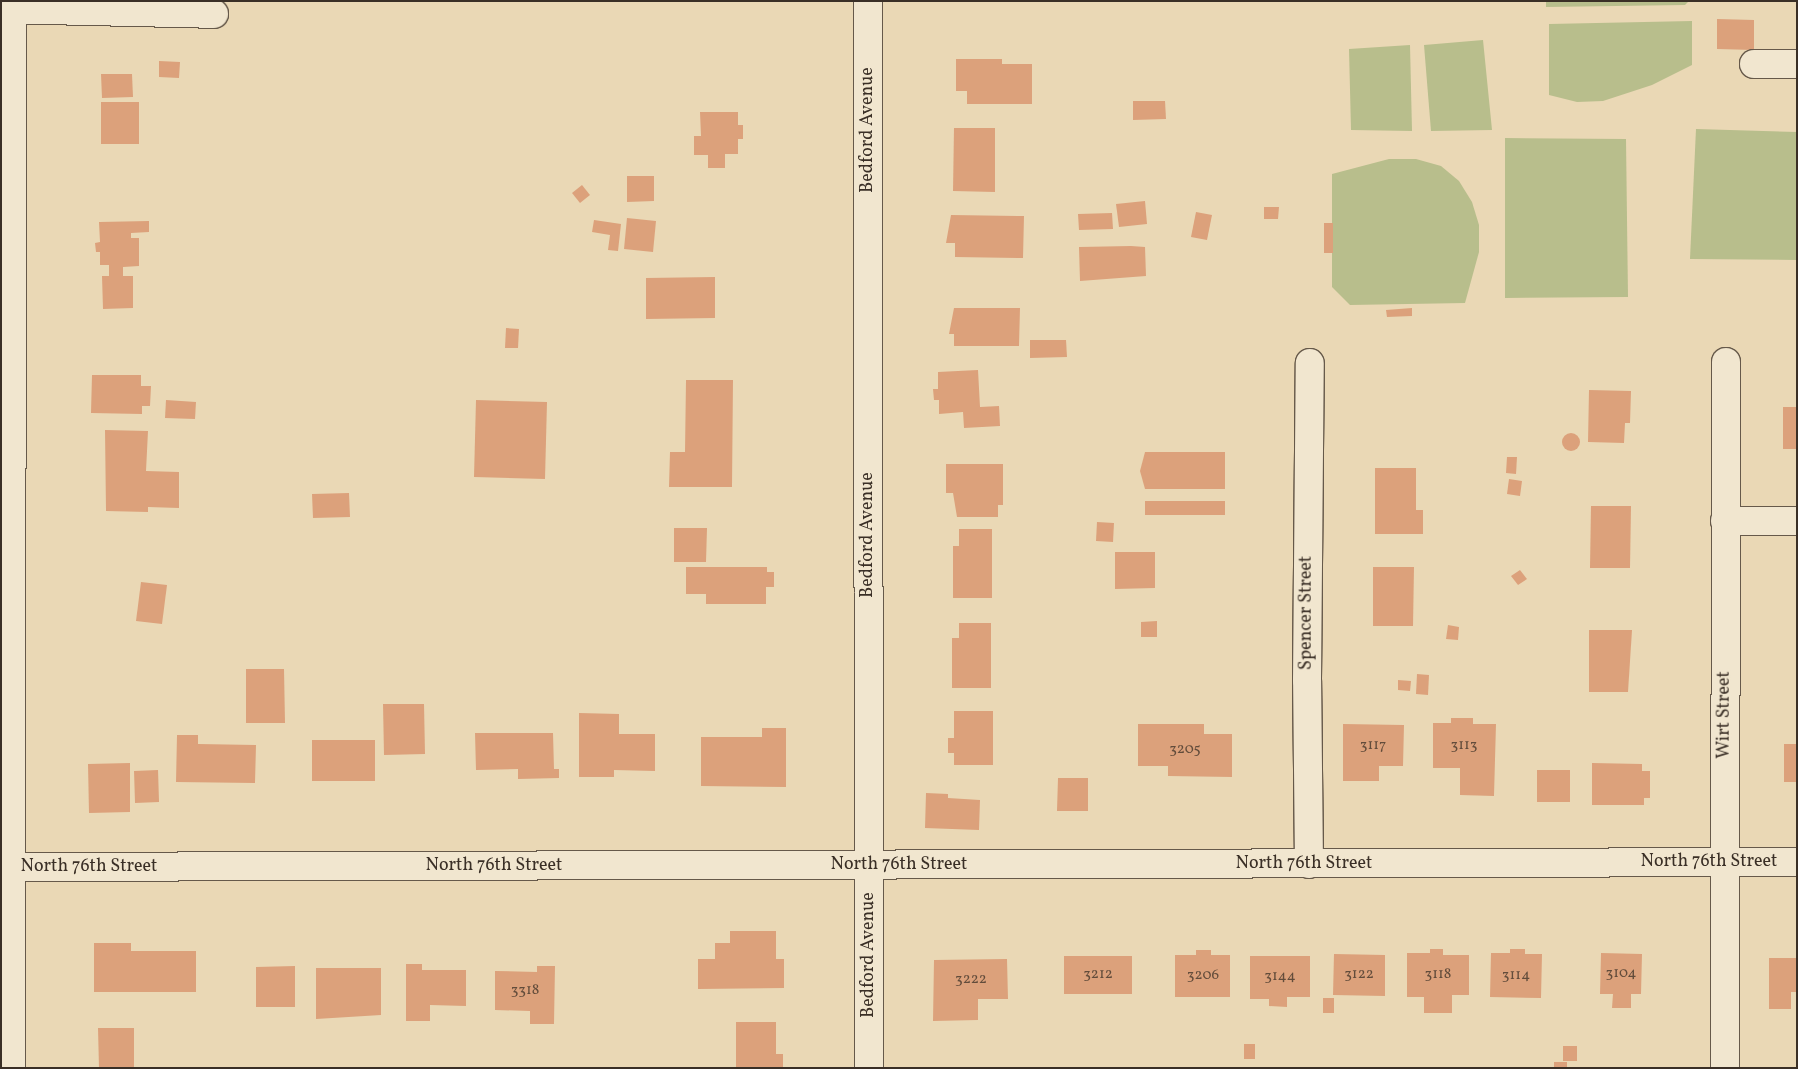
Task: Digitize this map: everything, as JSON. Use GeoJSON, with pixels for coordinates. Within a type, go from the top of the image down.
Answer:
{"type":"FeatureCollection","features":[{"type":"Feature","properties":{"kind":"street","name":"Bedford Avenue"},"geometry":{"type":"LineString","coordinates":[[868,1],[869,1068]]}},
{"type":"Feature","properties":{"kind":"street"},"geometry":{"type":"LineString","coordinates":[[11,1068],[6,867],[8,7],[214,14]]}},
{"type":"Feature","properties":{"kind":"street"},"geometry":{"type":"LineString","coordinates":[[1754,64],[1797,64]]}},
{"type":"Feature","properties":{"kind":"street","name":"Wirt Street"},"geometry":{"type":"LineString","coordinates":[[1725,1068],[1726,362]]}},
{"type":"Feature","properties":{"kind":"street","name":"Spencer Street"},"geometry":{"type":"LineString","coordinates":[[1309,864],[1307,680],[1310,363]]}},
{"type":"Feature","properties":{"kind":"street"},"geometry":{"type":"LineString","coordinates":[[1725,521],[1797,521]]}},
{"type":"Feature","properties":{"kind":"street","name":"North 76th Street"},"geometry":{"type":"LineString","coordinates":[[6,867],[1797,862]]}},
{"type":"Feature","properties":{"kind":"green space"},"geometry":{"type":"Polygon","coordinates":[[[1546,1],[1689,1],[1685,5],[1546,7],[1546,1]]]}},
{"type":"Feature","properties":{"kind":"green space"},"geometry":{"type":"Polygon","coordinates":[[[1692,21],[1692,65],[1652,85],[1603,101],[1577,102],[1549,95],[1549,24],[1692,21]]]}},
{"type":"Feature","properties":{"kind":"green space"},"geometry":{"type":"Polygon","coordinates":[[[1483,40],[1492,130],[1431,131],[1424,45],[1483,40]]]}},
{"type":"Feature","properties":{"kind":"green space"},"geometry":{"type":"Polygon","coordinates":[[[1410,45],[1412,131],[1351,130],[1349,49],[1410,45]]]}},
{"type":"Feature","properties":{"kind":"green space"},"geometry":{"type":"Polygon","coordinates":[[[1696,129],[1797,132],[1797,260],[1690,259],[1696,129]]]}},
{"type":"Feature","properties":{"kind":"green space"},"geometry":{"type":"Polygon","coordinates":[[[1505,138],[1626,139],[1628,297],[1505,298],[1505,138]]]}},
{"type":"Feature","properties":{"kind":"green space"},"geometry":{"type":"Polygon","coordinates":[[[1389,159],[1416,159],[1441,166],[1459,181],[1472,202],[1479,225],[1479,252],[1465,303],[1350,305],[1332,287],[1332,174],[1389,159]]]}},
{"type":"Feature","properties":{"kind":"building"},"geometry":{"type":"Polygon","coordinates":[[[1717,19],[1754,20],[1754,50],[1717,49],[1717,19]]]}},
{"type":"Feature","properties":{"kind":"building"},"geometry":{"type":"Polygon","coordinates":[[[956,59],[1002,59],[1002,64],[1032,64],[1032,104],[967,104],[967,91],[956,91],[956,59]]]}},
{"type":"Feature","properties":{"kind":"building"},"geometry":{"type":"Polygon","coordinates":[[[159,61],[180,62],[179,78],[159,77],[159,61]]]}},
{"type":"Feature","properties":{"kind":"building"},"geometry":{"type":"Polygon","coordinates":[[[101,74],[132,74],[133,97],[102,98],[101,74]]]}},
{"type":"Feature","properties":{"kind":"building"},"geometry":{"type":"Polygon","coordinates":[[[1133,101],[1165,101],[1166,119],[1133,120],[1133,101]]]}},
{"type":"Feature","properties":{"kind":"building"},"geometry":{"type":"Polygon","coordinates":[[[101,102],[139,102],[139,144],[101,144],[101,102]]]}},
{"type":"Feature","properties":{"kind":"building"},"geometry":{"type":"Polygon","coordinates":[[[700,112],[738,112],[738,125],[743,125],[743,139],[738,139],[738,154],[725,154],[725,168],[708,168],[708,155],[694,155],[694,136],[701,136],[700,112]]]}},
{"type":"Feature","properties":{"kind":"building"},"geometry":{"type":"Polygon","coordinates":[[[954,128],[995,128],[995,192],[953,191],[954,128]]]}},
{"type":"Feature","properties":{"kind":"building"},"geometry":{"type":"Polygon","coordinates":[[[627,176],[654,176],[654,201],[627,202],[627,176]]]}},
{"type":"Feature","properties":{"kind":"building"},"geometry":{"type":"Polygon","coordinates":[[[582,185],[590,195],[580,203],[572,193],[582,185]]]}},
{"type":"Feature","properties":{"kind":"building"},"geometry":{"type":"Polygon","coordinates":[[[1145,201],[1147,224],[1119,227],[1116,204],[1145,201]]]}},
{"type":"Feature","properties":{"kind":"building"},"geometry":{"type":"Polygon","coordinates":[[[1264,207],[1279,207],[1278,219],[1264,219],[1264,207]]]}},
{"type":"Feature","properties":{"kind":"building"},"geometry":{"type":"Polygon","coordinates":[[[1196,212],[1212,215],[1207,240],[1191,237],[1196,212]]]}},
{"type":"Feature","properties":{"kind":"building"},"geometry":{"type":"Polygon","coordinates":[[[1112,213],[1113,229],[1079,230],[1078,214],[1112,213]]]}},
{"type":"Feature","properties":{"kind":"building"},"geometry":{"type":"Polygon","coordinates":[[[951,215],[1024,216],[1023,258],[955,257],[955,243],[946,243],[951,215]]]}},
{"type":"Feature","properties":{"kind":"building"},"geometry":{"type":"Polygon","coordinates":[[[627,218],[656,221],[653,252],[624,249],[627,218]]]}},
{"type":"Feature","properties":{"kind":"building"},"geometry":{"type":"Polygon","coordinates":[[[594,220],[621,224],[618,251],[608,250],[610,235],[592,232],[594,220]]]}},
{"type":"Feature","properties":{"kind":"building"},"geometry":{"type":"Polygon","coordinates":[[[149,221],[149,232],[131,233],[131,238],[139,238],[139,266],[123,267],[123,276],[133,276],[133,308],[103,309],[102,276],[109,276],[109,265],[100,265],[100,252],[96,252],[95,243],[100,242],[99,222],[149,221]]]}},
{"type":"Feature","properties":{"kind":"building"},"geometry":{"type":"Polygon","coordinates":[[[1324,223],[1333,223],[1333,253],[1324,253],[1324,223]]]}},
{"type":"Feature","properties":{"kind":"building"},"geometry":{"type":"Polygon","coordinates":[[[1079,247],[1145,247],[1146,276],[1080,281],[1079,247]]]}},
{"type":"Feature","properties":{"kind":"building"},"geometry":{"type":"Polygon","coordinates":[[[715,277],[715,318],[646,319],[646,278],[715,277]]]}},
{"type":"Feature","properties":{"kind":"building"},"geometry":{"type":"Polygon","coordinates":[[[954,308],[1020,308],[1019,346],[954,346],[954,334],[949,334],[954,308]]]}},
{"type":"Feature","properties":{"kind":"building"},"geometry":{"type":"Polygon","coordinates":[[[1412,308],[1412,316],[1387,317],[1386,310],[1412,308]]]}},
{"type":"Feature","properties":{"kind":"building"},"geometry":{"type":"Polygon","coordinates":[[[506,328],[519,329],[518,348],[505,348],[506,328]]]}},
{"type":"Feature","properties":{"kind":"building"},"geometry":{"type":"Polygon","coordinates":[[[1030,340],[1066,340],[1067,357],[1030,358],[1030,340]]]}},
{"type":"Feature","properties":{"kind":"building"},"geometry":{"type":"Polygon","coordinates":[[[978,370],[980,407],[999,406],[1000,426],[964,428],[963,412],[939,414],[939,400],[934,400],[933,389],[938,389],[938,372],[978,370]]]}},
{"type":"Feature","properties":{"kind":"building"},"geometry":{"type":"Polygon","coordinates":[[[92,375],[141,375],[141,386],[151,386],[150,406],[142,406],[142,414],[91,413],[92,375]]]}},
{"type":"Feature","properties":{"kind":"building"},"geometry":{"type":"Polygon","coordinates":[[[686,380],[733,380],[732,487],[669,487],[670,452],[685,452],[686,380]]]}},
{"type":"Feature","properties":{"kind":"building"},"geometry":{"type":"Polygon","coordinates":[[[1589,390],[1631,391],[1630,423],[1625,423],[1624,443],[1588,442],[1589,390]]]}},
{"type":"Feature","properties":{"kind":"building"},"geometry":{"type":"Polygon","coordinates":[[[166,400],[196,402],[195,419],[165,418],[166,400]]]}},
{"type":"Feature","properties":{"kind":"building"},"geometry":{"type":"Polygon","coordinates":[[[476,400],[547,402],[545,479],[474,477],[476,400]]]}},
{"type":"Feature","properties":{"kind":"building"},"geometry":{"type":"Polygon","coordinates":[[[1783,407],[1797,407],[1797,449],[1783,449],[1783,407]]]}},
{"type":"Feature","properties":{"kind":"building"},"geometry":{"type":"Polygon","coordinates":[[[105,430],[148,431],[146,471],[179,472],[179,508],[148,507],[148,512],[106,511],[105,430]]]}},
{"type":"Feature","properties":{"kind":"building"},"geometry":{"type":"Polygon","coordinates":[[[1571,433],[1577,436],[1580,442],[1577,448],[1571,451],[1565,448],[1562,442],[1565,436],[1571,433]]]}},
{"type":"Feature","properties":{"kind":"building"},"geometry":{"type":"Polygon","coordinates":[[[1145,452],[1225,452],[1225,489],[1145,489],[1140,471],[1145,452]]]}},
{"type":"Feature","properties":{"kind":"building"},"geometry":{"type":"Polygon","coordinates":[[[1507,457],[1517,457],[1516,474],[1506,473],[1507,457]]]}},
{"type":"Feature","properties":{"kind":"building"},"geometry":{"type":"Polygon","coordinates":[[[946,464],[1003,464],[1003,505],[998,505],[998,517],[957,517],[953,493],[946,493],[946,464]]]}},
{"type":"Feature","properties":{"kind":"building"},"geometry":{"type":"Polygon","coordinates":[[[1375,468],[1416,468],[1416,510],[1423,510],[1423,534],[1375,534],[1375,468]]]}},
{"type":"Feature","properties":{"kind":"building"},"geometry":{"type":"Polygon","coordinates":[[[1509,479],[1522,481],[1520,496],[1507,494],[1509,479]]]}},
{"type":"Feature","properties":{"kind":"building"},"geometry":{"type":"Polygon","coordinates":[[[349,493],[350,517],[313,518],[312,494],[349,493]]]}},
{"type":"Feature","properties":{"kind":"building"},"geometry":{"type":"Polygon","coordinates":[[[1145,501],[1225,501],[1225,515],[1145,515],[1145,501]]]}},
{"type":"Feature","properties":{"kind":"building"},"geometry":{"type":"Polygon","coordinates":[[[1591,506],[1631,506],[1630,568],[1590,568],[1591,506]]]}},
{"type":"Feature","properties":{"kind":"building"},"geometry":{"type":"Polygon","coordinates":[[[1097,522],[1114,523],[1113,542],[1096,541],[1097,522]]]}},
{"type":"Feature","properties":{"kind":"building"},"geometry":{"type":"Polygon","coordinates":[[[674,528],[707,528],[706,562],[674,562],[674,528]]]}},
{"type":"Feature","properties":{"kind":"building"},"geometry":{"type":"Polygon","coordinates":[[[959,529],[992,529],[992,598],[953,598],[953,546],[959,546],[959,529]]]}},
{"type":"Feature","properties":{"kind":"building"},"geometry":{"type":"Polygon","coordinates":[[[1115,552],[1155,552],[1155,588],[1115,589],[1115,552]]]}},
{"type":"Feature","properties":{"kind":"building"},"geometry":{"type":"Polygon","coordinates":[[[686,567],[767,567],[767,572],[774,572],[774,587],[766,587],[766,604],[706,604],[706,594],[686,594],[686,567]]]}},
{"type":"Feature","properties":{"kind":"building"},"geometry":{"type":"Polygon","coordinates":[[[1373,567],[1414,567],[1413,626],[1373,626],[1373,567]]]}},
{"type":"Feature","properties":{"kind":"building"},"geometry":{"type":"Polygon","coordinates":[[[1520,570],[1527,579],[1518,585],[1511,576],[1520,570]]]}},
{"type":"Feature","properties":{"kind":"building"},"geometry":{"type":"Polygon","coordinates":[[[141,582],[167,585],[162,624],[136,621],[141,582]]]}},
{"type":"Feature","properties":{"kind":"building"},"geometry":{"type":"Polygon","coordinates":[[[1157,621],[1157,637],[1141,637],[1141,622],[1157,621]]]}},
{"type":"Feature","properties":{"kind":"building"},"geometry":{"type":"Polygon","coordinates":[[[959,623],[991,623],[991,688],[952,688],[952,638],[959,638],[959,623]]]}},
{"type":"Feature","properties":{"kind":"building"},"geometry":{"type":"Polygon","coordinates":[[[1448,625],[1459,627],[1458,640],[1446,639],[1448,625]]]}},
{"type":"Feature","properties":{"kind":"building"},"geometry":{"type":"Polygon","coordinates":[[[1589,630],[1632,630],[1628,692],[1589,692],[1589,630]]]}},
{"type":"Feature","properties":{"kind":"building"},"geometry":{"type":"Polygon","coordinates":[[[246,669],[284,669],[285,723],[246,723],[246,669]]]}},
{"type":"Feature","properties":{"kind":"building"},"geometry":{"type":"Polygon","coordinates":[[[1417,674],[1429,675],[1428,695],[1416,694],[1417,674]]]}},
{"type":"Feature","properties":{"kind":"building"},"geometry":{"type":"Polygon","coordinates":[[[1398,680],[1411,681],[1410,691],[1398,690],[1398,680]]]}},
{"type":"Feature","properties":{"kind":"building"},"geometry":{"type":"Polygon","coordinates":[[[383,704],[424,704],[425,754],[384,755],[383,704]]]}},
{"type":"Feature","properties":{"kind":"building"},"geometry":{"type":"Polygon","coordinates":[[[954,711],[993,711],[993,765],[954,765],[954,753],[948,753],[948,738],[954,738],[954,711]]]}},
{"type":"Feature","properties":{"kind":"building"},"geometry":{"type":"Polygon","coordinates":[[[579,713],[619,714],[619,734],[655,734],[655,771],[614,770],[614,777],[579,777],[579,713]]]}},
{"type":"Feature","properties":{"kind":"building"},"geometry":{"type":"Polygon","coordinates":[[[1451,718],[1473,718],[1473,724],[1496,724],[1494,796],[1460,795],[1460,768],[1433,768],[1433,723],[1451,723],[1451,718]]]}},
{"type":"Feature","properties":{"kind":"building"},"geometry":{"type":"Polygon","coordinates":[[[1138,724],[1204,724],[1204,734],[1232,734],[1232,777],[1168,776],[1168,766],[1138,766],[1138,724]]]}},
{"type":"Feature","properties":{"kind":"building"},"geometry":{"type":"Polygon","coordinates":[[[1343,724],[1404,725],[1403,766],[1379,766],[1379,781],[1343,781],[1343,724]]]}},
{"type":"Feature","properties":{"kind":"building"},"geometry":{"type":"Polygon","coordinates":[[[762,728],[786,728],[786,787],[701,786],[701,737],[762,737],[762,728]]]}},
{"type":"Feature","properties":{"kind":"building"},"geometry":{"type":"Polygon","coordinates":[[[475,733],[553,733],[554,769],[559,769],[559,778],[518,779],[518,769],[476,770],[475,733]]]}},
{"type":"Feature","properties":{"kind":"building"},"geometry":{"type":"Polygon","coordinates":[[[177,735],[198,735],[198,744],[256,745],[255,783],[176,782],[177,735]]]}},
{"type":"Feature","properties":{"kind":"building"},"geometry":{"type":"Polygon","coordinates":[[[312,740],[375,740],[375,781],[312,781],[312,740]]]}},
{"type":"Feature","properties":{"kind":"building"},"geometry":{"type":"Polygon","coordinates":[[[1784,744],[1797,744],[1797,782],[1784,782],[1784,744]]]}},
{"type":"Feature","properties":{"kind":"building"},"geometry":{"type":"Polygon","coordinates":[[[130,763],[130,812],[89,813],[88,764],[130,763]]]}},
{"type":"Feature","properties":{"kind":"building"},"geometry":{"type":"Polygon","coordinates":[[[1592,763],[1642,764],[1642,771],[1650,771],[1650,798],[1644,798],[1644,805],[1592,805],[1592,763]]]}},
{"type":"Feature","properties":{"kind":"building"},"geometry":{"type":"Polygon","coordinates":[[[158,770],[159,802],[135,803],[134,771],[158,770]]]}},
{"type":"Feature","properties":{"kind":"building"},"geometry":{"type":"Polygon","coordinates":[[[1537,770],[1570,770],[1570,802],[1537,802],[1537,770]]]}},
{"type":"Feature","properties":{"kind":"building"},"geometry":{"type":"Polygon","coordinates":[[[1058,778],[1088,778],[1088,811],[1057,811],[1058,778]]]}},
{"type":"Feature","properties":{"kind":"building"},"geometry":{"type":"Polygon","coordinates":[[[926,793],[948,794],[948,798],[980,800],[979,830],[925,828],[926,793]]]}},
{"type":"Feature","properties":{"kind":"building"},"geometry":{"type":"Polygon","coordinates":[[[730,931],[776,931],[776,959],[784,959],[784,988],[698,989],[698,959],[715,959],[715,943],[730,943],[730,931]]]}},
{"type":"Feature","properties":{"kind":"building"},"geometry":{"type":"Polygon","coordinates":[[[94,943],[131,943],[131,951],[196,951],[196,992],[94,992],[94,943]]]}},
{"type":"Feature","properties":{"kind":"building"},"geometry":{"type":"Polygon","coordinates":[[[1430,949],[1443,949],[1443,955],[1469,955],[1469,995],[1452,995],[1452,1013],[1424,1013],[1424,997],[1407,997],[1407,953],[1430,953],[1430,949]]]}},
{"type":"Feature","properties":{"kind":"building"},"geometry":{"type":"Polygon","coordinates":[[[1510,949],[1525,949],[1525,954],[1542,954],[1541,998],[1490,997],[1491,953],[1510,953],[1510,949]]]}},
{"type":"Feature","properties":{"kind":"building"},"geometry":{"type":"Polygon","coordinates":[[[1196,950],[1211,950],[1211,955],[1230,955],[1230,997],[1175,997],[1175,955],[1196,955],[1196,950]]]}},
{"type":"Feature","properties":{"kind":"building"},"geometry":{"type":"Polygon","coordinates":[[[1601,953],[1642,954],[1641,994],[1631,994],[1631,1008],[1612,1008],[1613,994],[1600,994],[1601,953]]]}},
{"type":"Feature","properties":{"kind":"building"},"geometry":{"type":"Polygon","coordinates":[[[1334,954],[1385,955],[1385,996],[1333,995],[1334,954]]]}},
{"type":"Feature","properties":{"kind":"building"},"geometry":{"type":"Polygon","coordinates":[[[1064,956],[1132,956],[1132,994],[1064,994],[1064,956]]]}},
{"type":"Feature","properties":{"kind":"building"},"geometry":{"type":"Polygon","coordinates":[[[1250,956],[1310,956],[1310,997],[1287,997],[1287,1007],[1269,1006],[1269,999],[1250,999],[1250,956]]]}},
{"type":"Feature","properties":{"kind":"building"},"geometry":{"type":"Polygon","coordinates":[[[1769,958],[1797,958],[1797,992],[1791,992],[1791,1009],[1769,1009],[1769,958]]]}},
{"type":"Feature","properties":{"kind":"building"},"geometry":{"type":"Polygon","coordinates":[[[1007,959],[1008,999],[978,999],[978,1020],[933,1021],[934,960],[1007,959]]]}},
{"type":"Feature","properties":{"kind":"building"},"geometry":{"type":"Polygon","coordinates":[[[406,964],[422,964],[422,970],[466,970],[466,1006],[430,1005],[430,1021],[406,1021],[406,964]]]}},
{"type":"Feature","properties":{"kind":"building"},"geometry":{"type":"Polygon","coordinates":[[[295,966],[295,1007],[256,1007],[256,967],[295,966]]]}},
{"type":"Feature","properties":{"kind":"building"},"geometry":{"type":"Polygon","coordinates":[[[537,966],[555,966],[554,1024],[530,1024],[530,1011],[495,1010],[495,971],[537,972],[537,966]]]}},
{"type":"Feature","properties":{"kind":"building"},"geometry":{"type":"Polygon","coordinates":[[[316,968],[381,968],[381,1015],[316,1019],[316,968]]]}},
{"type":"Feature","properties":{"kind":"building"},"geometry":{"type":"Polygon","coordinates":[[[1323,998],[1334,998],[1334,1013],[1323,1013],[1323,998]]]}},
{"type":"Feature","properties":{"kind":"building"},"geometry":{"type":"Polygon","coordinates":[[[736,1022],[776,1022],[776,1054],[783,1054],[783,1068],[736,1068],[736,1022]]]}},
{"type":"Feature","properties":{"kind":"building"},"geometry":{"type":"Polygon","coordinates":[[[98,1028],[134,1028],[134,1068],[99,1068],[98,1028]]]}},
{"type":"Feature","properties":{"kind":"building"},"geometry":{"type":"Polygon","coordinates":[[[1244,1044],[1255,1044],[1255,1059],[1244,1059],[1244,1044]]]}},
{"type":"Feature","properties":{"kind":"building"},"geometry":{"type":"Polygon","coordinates":[[[1563,1046],[1577,1046],[1577,1061],[1563,1061],[1563,1046]]]}},
{"type":"Feature","properties":{"kind":"building"},"geometry":{"type":"Polygon","coordinates":[[[1554,1062],[1567,1062],[1567,1068],[1554,1068],[1554,1062]]]}}]}
